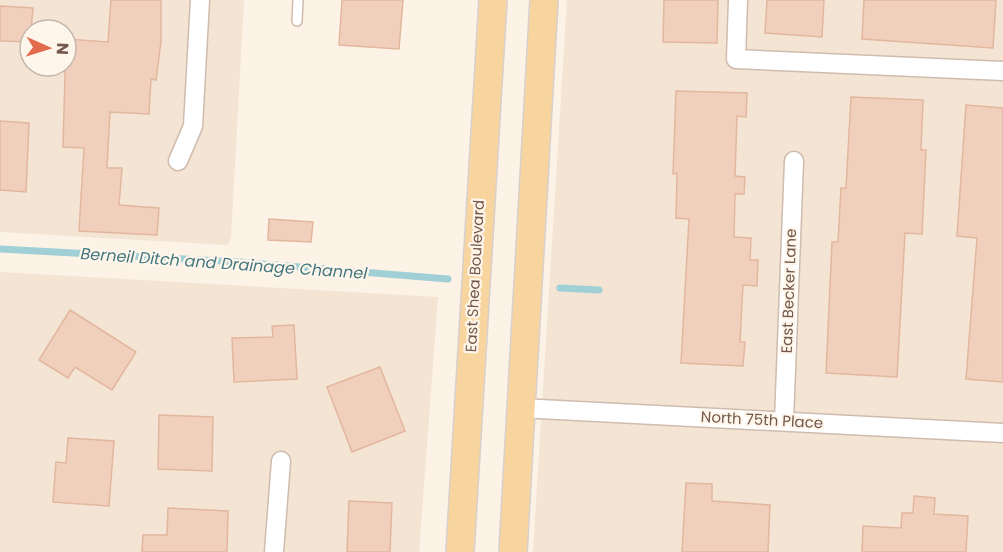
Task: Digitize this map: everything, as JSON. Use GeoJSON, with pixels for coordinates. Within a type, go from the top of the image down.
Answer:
{"type":"FeatureCollection","features":[{"type":"Feature","properties":{"kind":"main road","name":"East Shea Boulevard"},"geometry":{"type":"LineString","coordinates":[[460,552],[493,0]]}},
{"type":"Feature","properties":{"kind":"main road"},"geometry":{"type":"LineString","coordinates":[[513,552],[544,0]]}},
{"type":"Feature","properties":{"kind":"street"},"geometry":{"type":"LineString","coordinates":[[178,161],[193,126],[200,0]]}},
{"type":"Feature","properties":{"kind":"street"},"geometry":{"type":"LineString","coordinates":[[738,0],[736,59],[1003,71]]}},
{"type":"Feature","properties":{"kind":"street","name":"East Becker Lane"},"geometry":{"type":"LineString","coordinates":[[784,421],[794,161]]}},
{"type":"Feature","properties":{"kind":"street","name":"North 75th Place"},"geometry":{"type":"LineString","coordinates":[[520,408],[1003,433]]}},
{"type":"Feature","properties":{"kind":"street"},"geometry":{"type":"LineString","coordinates":[[274,552],[281,461]]}},
{"type":"Feature","properties":{"kind":"lane"},"geometry":{"type":"LineString","coordinates":[[297,21],[298,0]]}},
{"type":"Feature","properties":{"kind":"shaded area"},"geometry":{"type":"Polygon","coordinates":[[[0,0],[244,0],[231,237],[228,245],[0,232],[0,0]]]}},
{"type":"Feature","properties":{"kind":"shaded area"},"geometry":{"type":"Polygon","coordinates":[[[567,0],[1003,0],[1003,552],[533,552],[567,0]]]}},
{"type":"Feature","properties":{"kind":"shaded area"},"geometry":{"type":"Polygon","coordinates":[[[0,272],[438,297],[419,552],[0,552],[0,272]]]}},
{"type":"Feature","properties":{"kind":"building"},"geometry":{"type":"Polygon","coordinates":[[[111,0],[161,0],[161,41],[156,80],[151,79],[149,114],[110,112],[107,168],[122,168],[119,205],[159,208],[157,235],[79,231],[84,148],[63,147],[65,78],[78,78],[78,40],[108,42],[111,0]]]}},
{"type":"Feature","properties":{"kind":"building"},"geometry":{"type":"Polygon","coordinates":[[[342,0],[403,0],[399,49],[339,45],[342,0]]]}},
{"type":"Feature","properties":{"kind":"building"},"geometry":{"type":"Polygon","coordinates":[[[664,0],[718,0],[717,43],[663,42],[664,0]]]}},
{"type":"Feature","properties":{"kind":"building"},"geometry":{"type":"Polygon","coordinates":[[[767,0],[824,0],[822,37],[765,33],[767,0]]]}},
{"type":"Feature","properties":{"kind":"building"},"geometry":{"type":"Polygon","coordinates":[[[864,0],[996,0],[993,48],[862,39],[864,0]]]}},
{"type":"Feature","properties":{"kind":"building"},"geometry":{"type":"Polygon","coordinates":[[[0,6],[33,8],[32,18],[18,18],[18,42],[0,41],[0,6]]]}},
{"type":"Feature","properties":{"kind":"building"},"geometry":{"type":"Polygon","coordinates":[[[676,91],[747,93],[746,117],[737,116],[735,176],[745,177],[744,194],[735,194],[734,237],[751,238],[750,260],[758,260],[757,286],[743,285],[740,342],[745,342],[743,366],[681,363],[689,219],[676,218],[677,173],[673,174],[676,91]]]}},
{"type":"Feature","properties":{"kind":"building"},"geometry":{"type":"Polygon","coordinates":[[[851,97],[923,100],[921,150],[926,150],[922,234],[905,233],[897,377],[826,373],[832,242],[838,242],[841,188],[846,188],[851,97]]]}},
{"type":"Feature","properties":{"kind":"building"},"geometry":{"type":"Polygon","coordinates":[[[966,105],[1003,108],[1003,382],[966,379],[977,238],[957,236],[966,105]]]}},
{"type":"Feature","properties":{"kind":"building"},"geometry":{"type":"Polygon","coordinates":[[[0,121],[29,123],[26,192],[0,190],[0,121]]]}},
{"type":"Feature","properties":{"kind":"building"},"geometry":{"type":"Polygon","coordinates":[[[269,219],[313,222],[311,242],[268,240],[269,219]]]}},
{"type":"Feature","properties":{"kind":"building"},"geometry":{"type":"Polygon","coordinates":[[[70,310],[136,352],[112,390],[75,367],[68,378],[39,360],[70,310]]]}},
{"type":"Feature","properties":{"kind":"building"},"geometry":{"type":"Polygon","coordinates":[[[294,325],[297,379],[234,382],[232,338],[273,337],[272,326],[294,325]]]}},
{"type":"Feature","properties":{"kind":"building"},"geometry":{"type":"Polygon","coordinates":[[[380,367],[405,431],[352,452],[327,387],[380,367]]]}},
{"type":"Feature","properties":{"kind":"building"},"geometry":{"type":"Polygon","coordinates":[[[159,415],[213,417],[212,471],[158,469],[159,415]]]}},
{"type":"Feature","properties":{"kind":"building"},"geometry":{"type":"Polygon","coordinates":[[[68,438],[114,441],[109,506],[53,502],[56,462],[66,463],[68,438]]]}},
{"type":"Feature","properties":{"kind":"building"},"geometry":{"type":"Polygon","coordinates":[[[686,483],[712,484],[712,501],[770,505],[768,552],[682,552],[686,483]]]}},
{"type":"Feature","properties":{"kind":"building"},"geometry":{"type":"Polygon","coordinates":[[[914,496],[935,498],[934,514],[968,516],[966,552],[862,552],[863,526],[901,528],[902,513],[913,513],[914,496]]]}},
{"type":"Feature","properties":{"kind":"building"},"geometry":{"type":"Polygon","coordinates":[[[349,501],[392,503],[390,552],[347,552],[349,501]]]}},
{"type":"Feature","properties":{"kind":"building"},"geometry":{"type":"Polygon","coordinates":[[[168,508],[228,511],[227,552],[142,552],[143,535],[167,535],[168,508]]]}},
{"type":"Feature","properties":{"kind":"waterway","name":"Berneil Ditch and Drainage Channel"},"geometry":{"type":"LineString","coordinates":[[0,249],[239,262],[448,279]]}},
{"type":"Feature","properties":{"kind":"waterway"},"geometry":{"type":"LineString","coordinates":[[560,288],[599,290]]}}]}
